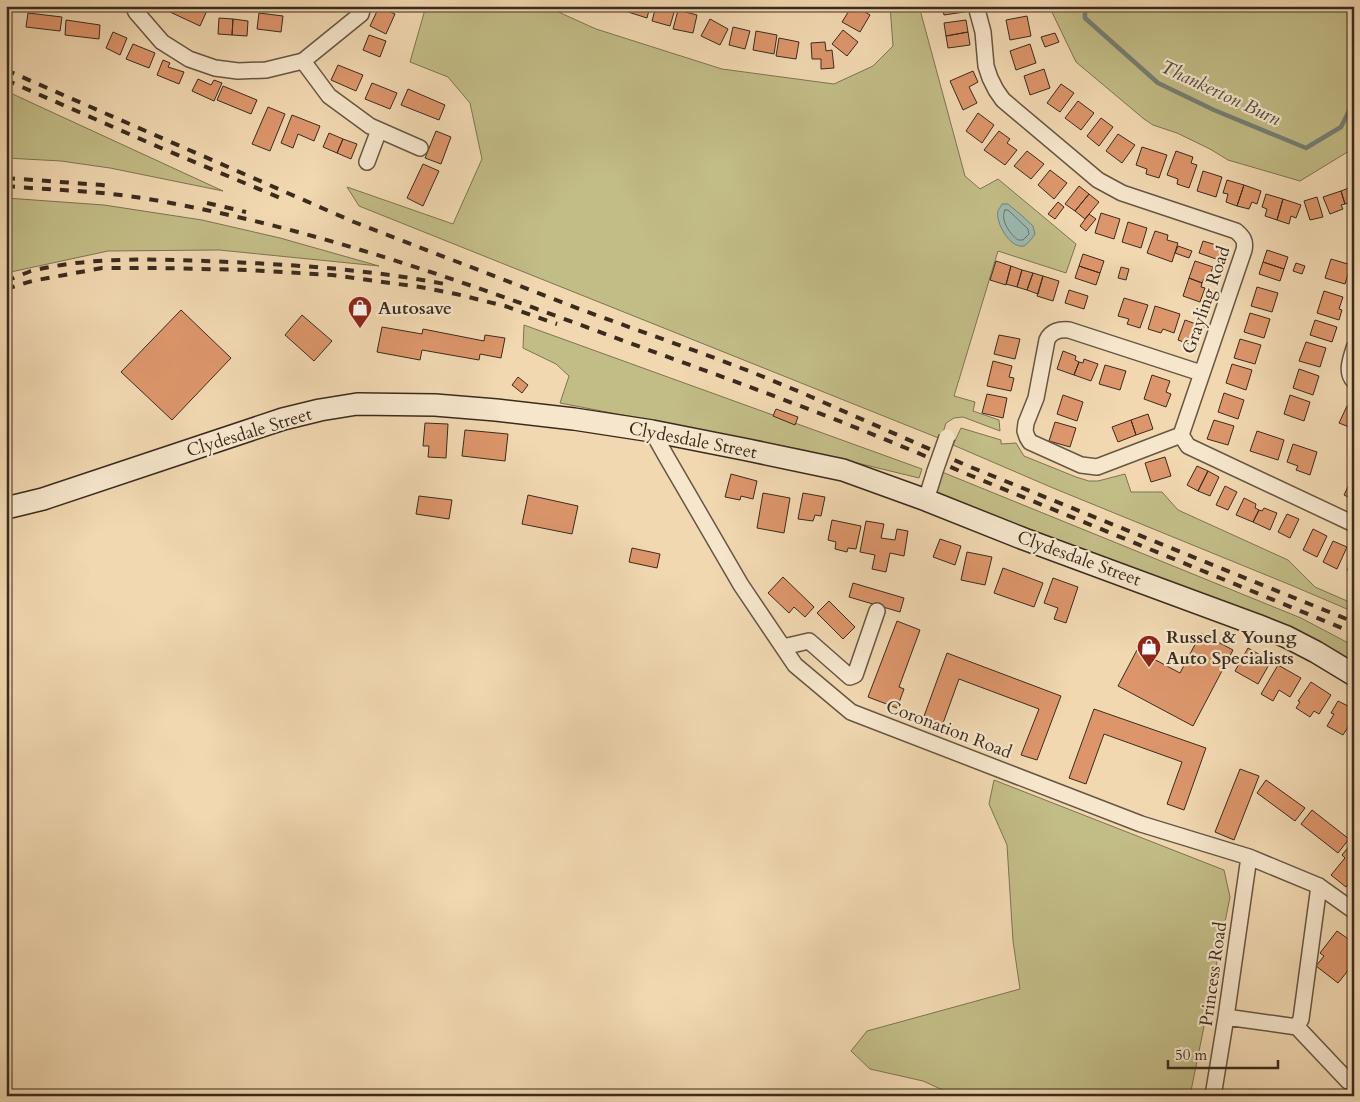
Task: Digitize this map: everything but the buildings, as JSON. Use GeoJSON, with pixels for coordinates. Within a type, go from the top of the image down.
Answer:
{"type":"FeatureCollection","features":[{"type":"Feature","properties":{"kind":"main road","name":"Clydesdale Street"},"geometry":{"type":"LineString","coordinates":[[6,508],[44,499],[283,419],[357,404],[435,405],[574,419],[652,431],[843,470],[1287,637],[1354,675]]}},
{"type":"Feature","properties":{"kind":"street"},"geometry":{"type":"LineString","coordinates":[[133,6],[162,42],[189,60],[215,68],[238,71],[266,70],[303,61],[361,14],[364,6]]}},
{"type":"Feature","properties":{"kind":"street","name":"Grayling Road"},"geometry":{"type":"LineString","coordinates":[[976,6],[983,32],[986,66],[990,78],[1003,100],[1098,180],[1122,193],[1236,232],[1242,237],[1245,245],[1244,250],[1181,435]]}},
{"type":"Feature","properties":{"kind":"street"},"geometry":{"type":"LineString","coordinates":[[303,61],[329,96],[370,126],[420,148]]}},
{"type":"Feature","properties":{"kind":"street"},"geometry":{"type":"LineString","coordinates":[[367,162],[379,130]]}},
{"type":"Feature","properties":{"kind":"street"},"geometry":{"type":"LineString","coordinates":[[1201,373],[1069,330],[1056,331],[1047,340],[1036,398],[1026,423],[1025,431],[1027,437],[1030,442],[1080,465],[1097,467],[1181,435],[1188,446],[1354,524]]}},
{"type":"Feature","properties":{"kind":"street"},"geometry":{"type":"LineString","coordinates":[[1354,348],[1349,364],[1351,378],[1354,380]]}},
{"type":"Feature","properties":{"kind":"street","name":"Coronation Road"},"geometry":{"type":"LineString","coordinates":[[652,431],[741,585],[794,665],[851,712],[1141,824],[1249,857],[1319,886],[1354,911]]}},
{"type":"Feature","properties":{"kind":"street"},"geometry":{"type":"LineString","coordinates":[[926,500],[948,437]]}},
{"type":"Feature","properties":{"kind":"street"},"geometry":{"type":"LineString","coordinates":[[783,647],[809,641],[850,677],[855,675],[877,611]]}},
{"type":"Feature","properties":{"kind":"street","name":"Princess Road"},"geometry":{"type":"LineString","coordinates":[[1213,1096],[1249,857]]}},
{"type":"Feature","properties":{"kind":"street"},"geometry":{"type":"LineString","coordinates":[[1297,1027],[1302,1019],[1319,886]]}},
{"type":"Feature","properties":{"kind":"street"},"geometry":{"type":"LineString","coordinates":[[1226,1017],[1297,1027],[1348,1081]]}},
{"type":"Feature","properties":{"kind":"shaded area"},"geometry":{"type":"Polygon","coordinates":[[[426,6],[545,6],[596,29],[722,69],[834,84],[873,66],[893,46],[890,6],[919,6],[965,176],[980,189],[998,179],[1076,244],[1066,273],[998,251],[954,396],[975,402],[973,411],[999,420],[1000,431],[963,417],[954,418],[946,423],[941,439],[359,206],[347,187],[453,224],[482,159],[470,103],[448,77],[410,62],[426,6]]]}},
{"type":"Feature","properties":{"kind":"shaded area"},"geometry":{"type":"Polygon","coordinates":[[[1049,6],[1354,6],[1354,148],[1300,181],[1228,160],[1177,133],[1153,125],[1076,62],[1049,6]]]}},
{"type":"Feature","properties":{"kind":"shaded area"},"geometry":{"type":"Polygon","coordinates":[[[6,91],[223,191],[110,168],[61,161],[6,158],[6,91]]]}},
{"type":"Feature","properties":{"kind":"shaded area"},"geometry":{"type":"Polygon","coordinates":[[[6,198],[104,205],[202,220],[280,238],[379,266],[219,250],[108,251],[6,273],[6,198]]]}},
{"type":"Feature","properties":{"kind":"shaded area"},"geometry":{"type":"Polygon","coordinates":[[[524,325],[922,469],[919,478],[804,450],[560,403],[569,376],[556,364],[523,348],[524,325]]]}},
{"type":"Feature","properties":{"kind":"shaded area"},"geometry":{"type":"Polygon","coordinates":[[[961,428],[1001,440],[1001,444],[1016,443],[1024,456],[1089,481],[1098,481],[1125,474],[1131,492],[1162,492],[1178,510],[1288,560],[1315,587],[1354,604],[1354,612],[953,445],[961,428]]]}},
{"type":"Feature","properties":{"kind":"shaded area"},"geometry":{"type":"Polygon","coordinates":[[[942,472],[1301,618],[1354,646],[1354,664],[1300,631],[936,494],[942,472]]]}},
{"type":"Feature","properties":{"kind":"shaded area"},"geometry":{"type":"Polygon","coordinates":[[[994,780],[1224,870],[1230,897],[1190,1096],[956,1096],[923,1081],[870,1069],[851,1051],[867,1031],[1020,989],[1013,941],[1007,845],[989,804],[994,780]]]}},
{"type":"Feature","properties":{"kind":"water"},"geometry":{"type":"Polygon","coordinates":[[[1002,204],[1008,204],[1033,226],[1035,234],[1024,246],[1014,243],[1001,228],[998,210],[1002,204]]]}},
{"type":"Feature","properties":{"kind":"waterway","name":"Thankerton Burn"},"geometry":{"type":"LineString","coordinates":[[1085,6],[1085,18],[1158,83],[1214,110],[1306,148],[1341,127],[1354,101]]}},
{"type":"Feature","properties":{"kind":"railway"},"geometry":{"type":"LineString","coordinates":[[6,70],[354,222],[582,310],[754,373],[968,466],[1354,622]]}},
{"type":"Feature","properties":{"kind":"railway"},"geometry":{"type":"LineString","coordinates":[[6,80],[285,200]]}},
{"type":"Feature","properties":{"kind":"railway"},"geometry":{"type":"LineString","coordinates":[[6,178],[113,187]]}},
{"type":"Feature","properties":{"kind":"railway"},"geometry":{"type":"LineString","coordinates":[[6,186],[115,194],[206,210],[259,222],[365,251],[469,285],[836,420],[1354,633]]}},
{"type":"Feature","properties":{"kind":"railway"},"geometry":{"type":"LineString","coordinates":[[207,203],[246,212]]}},
{"type":"Feature","properties":{"kind":"railway"},"geometry":{"type":"LineString","coordinates":[[6,281],[31,271],[74,263],[161,260],[328,268],[420,279],[450,285]]}},
{"type":"Feature","properties":{"kind":"railway"},"geometry":{"type":"LineString","coordinates":[[6,289],[32,281],[102,268],[248,270],[332,275],[456,294],[505,306],[557,324]]}},
{"type":"Feature","properties":{"kind":"place","name":"Autosave"},"geometry":{"type":"Point","coordinates":[360,329]}},
{"type":"Feature","properties":{"kind":"place","name":"Russel & Young Auto Specialists"},"geometry":{"type":"Point","coordinates":[1149,668]}}]}
